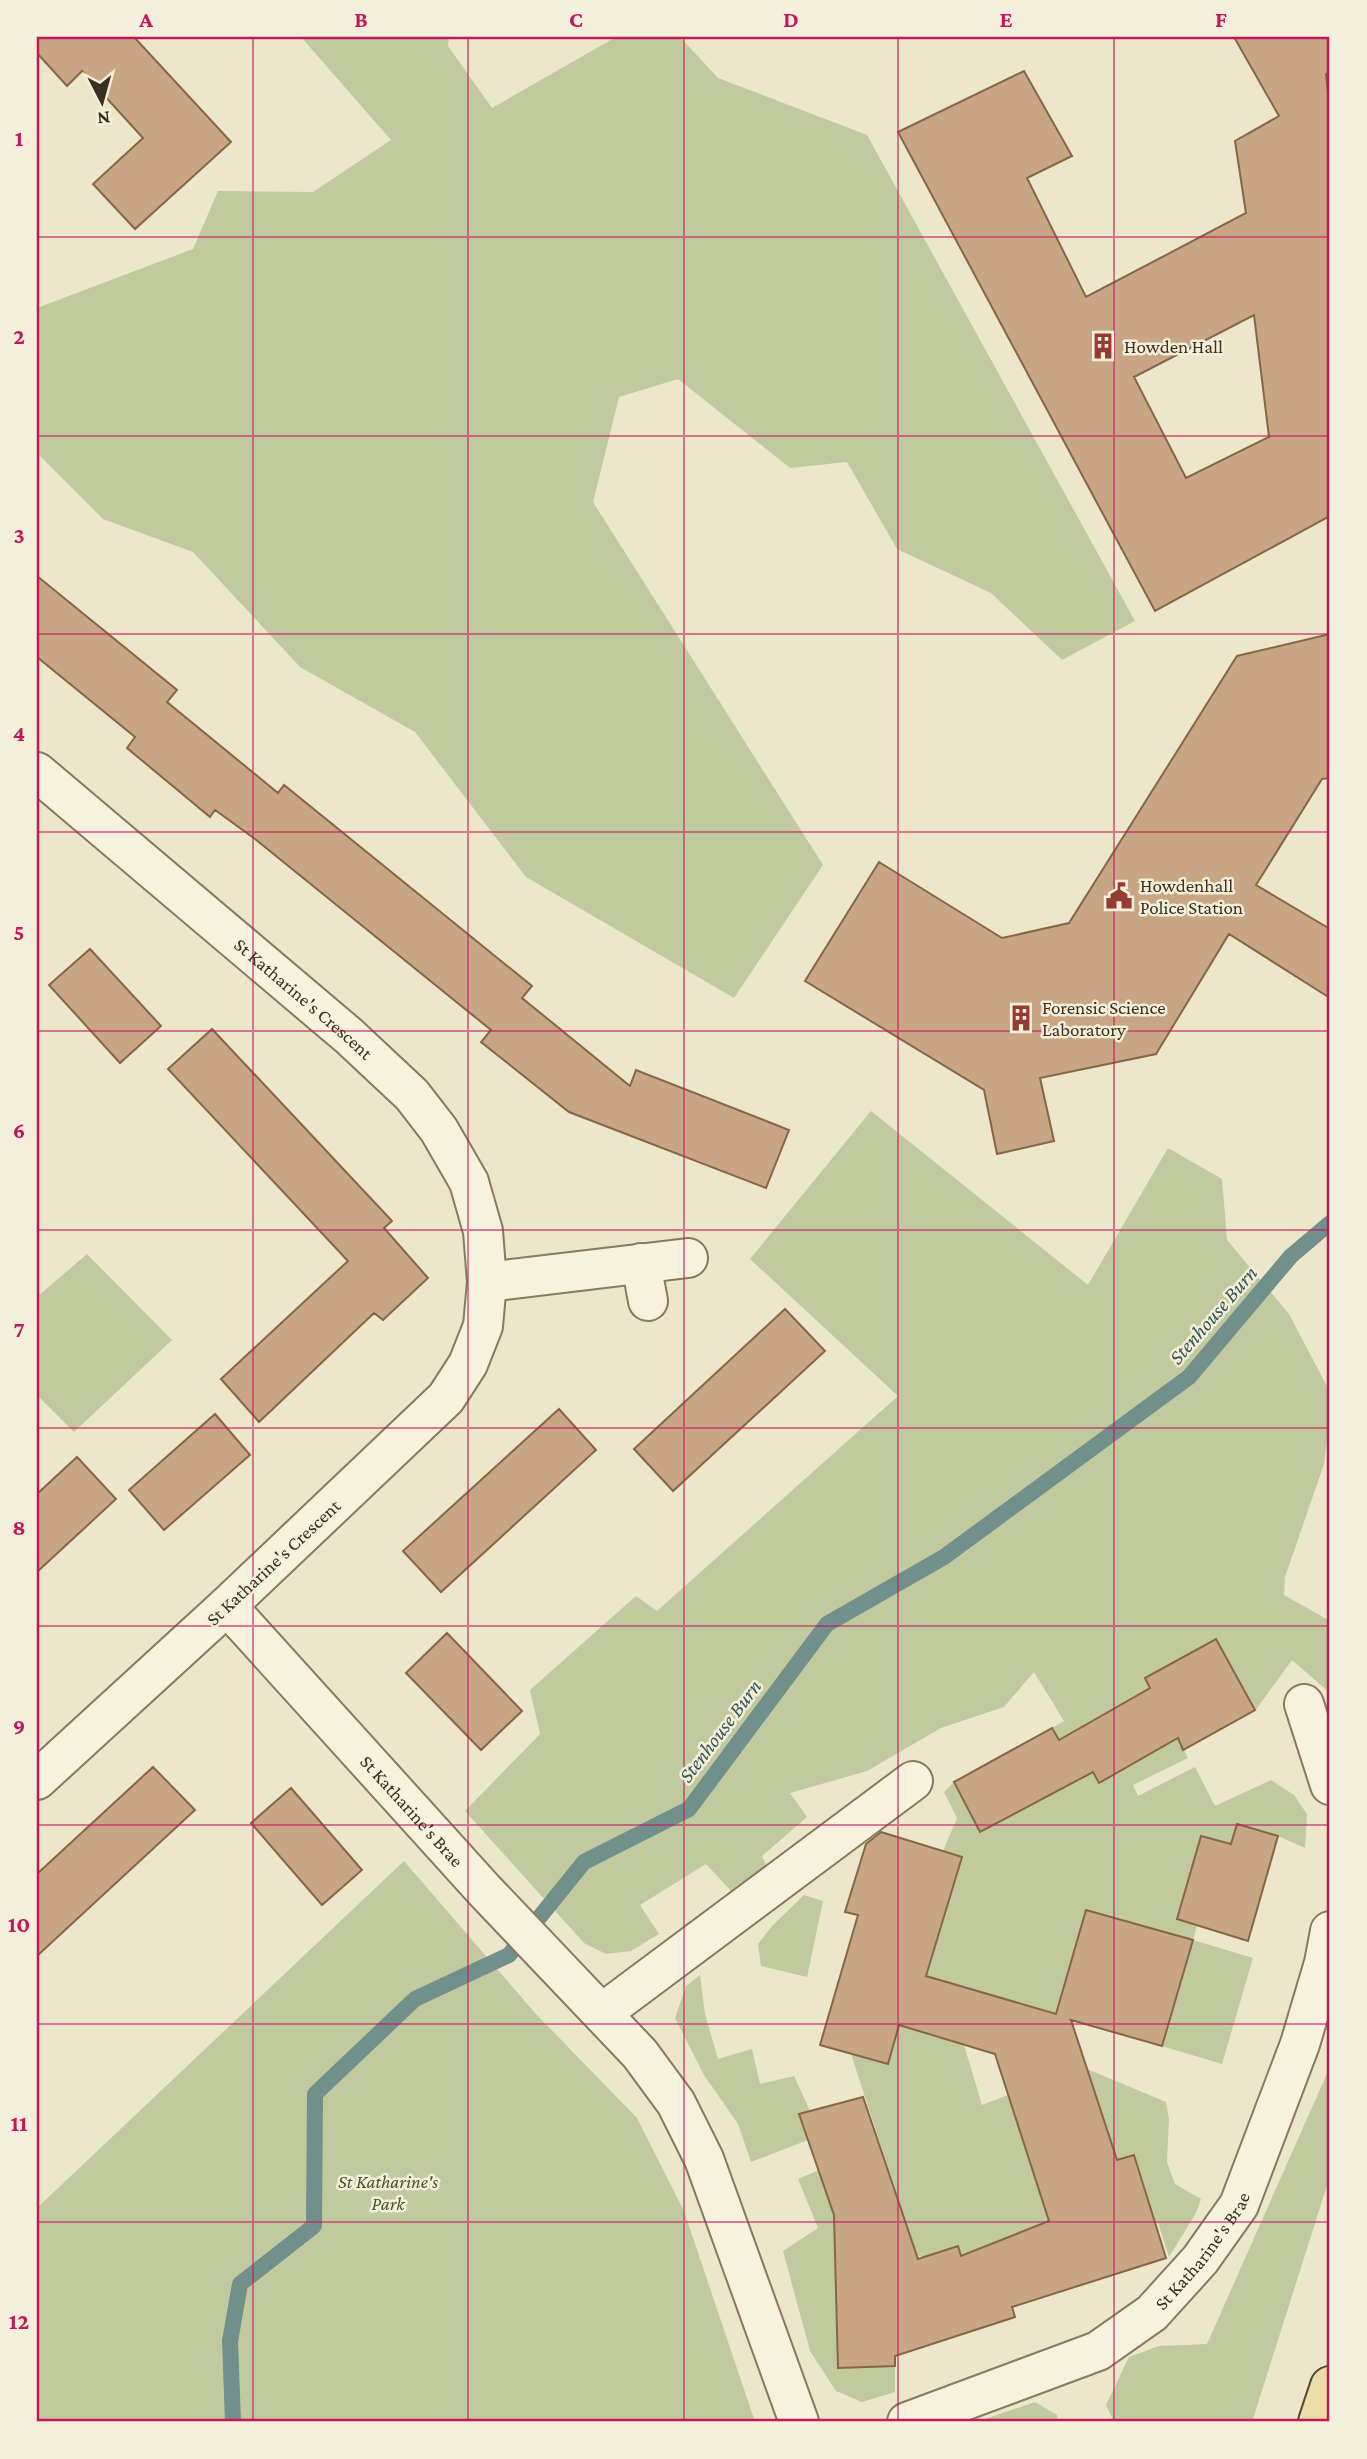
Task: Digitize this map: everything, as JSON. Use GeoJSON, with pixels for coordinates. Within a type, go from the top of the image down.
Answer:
{"type":"FeatureCollection","features":[{"type":"Feature","properties":{"kind":"main road"},"geometry":{"type":"LineString","coordinates":[[1318,2422],[1330,2386]]}},
{"type":"Feature","properties":{"kind":"street","name":"St Katharine's Crescent"},"geometry":{"type":"LineString","coordinates":[[37,772],[339,1027],[412,1095],[439,1130],[469,1182],[483,1231],[487,1282],[482,1326],[468,1364],[446,1398],[227,1606],[37,1780]]}},
{"type":"Feature","properties":{"kind":"street"},"geometry":{"type":"LineString","coordinates":[[487,1282],[688,1258]]}},
{"type":"Feature","properties":{"kind":"street"},"geometry":{"type":"LineString","coordinates":[[641,1263],[648,1301]]}},
{"type":"Feature","properties":{"kind":"street","name":"St Katharine's Brae"},"geometry":{"type":"LineString","coordinates":[[227,1606],[485,1891],[640,2054],[676,2103],[704,2159],[799,2422]]}},
{"type":"Feature","properties":{"kind":"street"},"geometry":{"type":"LineString","coordinates":[[1304,1704],[1330,1785]]}},
{"type":"Feature","properties":{"kind":"street"},"geometry":{"type":"LineString","coordinates":[[602,2013],[913,1781]]}},
{"type":"Feature","properties":{"kind":"street","name":"St Katharine's Brae"},"geometry":{"type":"LineString","coordinates":[[908,2422],[1098,2351],[1152,2313],[1200,2260],[1239,2205],[1300,2044],[1324,1963],[1330,1931]]}},
{"type":"Feature","properties":{"kind":"green space"},"geometry":{"type":"Polygon","coordinates":[[[301,37],[449,37],[448,46],[492,108],[616,37],[680,37],[718,78],[867,135],[1135,621],[1062,660],[991,593],[897,549],[847,462],[790,468],[678,379],[619,397],[593,502],[823,865],[734,998],[526,877],[415,732],[300,667],[193,552],[103,519],[37,453],[37,308],[193,249],[218,191],[313,192],[391,140],[301,37]]]}},
{"type":"Feature","properties":{"kind":"green space"},"geometry":{"type":"Polygon","coordinates":[[[871,1111],[1088,1285],[1168,1148],[1222,1179],[1227,1240],[1289,1314],[1330,1392],[1330,1418],[1324,1464],[1285,1577],[1284,1595],[1330,1621],[1330,1693],[1292,1660],[1255,1711],[1216,1639],[1145,1677],[1150,1689],[1071,1733],[1099,1783],[1178,1738],[1188,1758],[1133,1785],[1138,1796],[1195,1767],[1215,1806],[1271,1780],[1294,1795],[1307,1814],[1305,1848],[1278,1836],[1237,1824],[1231,1844],[1201,1836],[1177,1920],[1197,1926],[1193,1940],[1253,1958],[1222,2064],[1162,2046],[1192,1940],[1086,1910],[1056,2016],[980,1992],[964,2045],[982,2105],[1008,2095],[1067,2276],[1032,2286],[1014,2235],[991,2244],[994,2255],[964,2265],[958,2246],[934,2253],[930,2278],[921,2256],[835,2260],[838,2368],[895,2366],[895,2392],[862,2402],[836,2391],[810,2351],[783,2251],[818,2228],[798,2179],[819,2170],[835,2216],[897,2195],[851,2054],[888,2064],[924,1936],[937,1940],[962,1857],[943,1851],[957,1818],[944,1792],[954,1782],[980,1832],[1079,1779],[1052,1728],[1064,1721],[1034,1672],[1004,1707],[941,1728],[867,1771],[790,1793],[807,1817],[762,1856],[767,1867],[731,1891],[706,1864],[640,1905],[659,1934],[631,1951],[606,1954],[584,1943],[465,1811],[540,1734],[530,1690],[636,1596],[657,1611],[898,1396],[750,1259],[871,1111]]]}},
{"type":"Feature","properties":{"kind":"green space"},"geometry":{"type":"Polygon","coordinates":[[[87,1254],[172,1340],[74,1432],[40,1398],[37,1401],[37,1297],[87,1254]]]}},
{"type":"Feature","properties":{"kind":"green space","name":"St Katharine's Park"},"geometry":{"type":"Polygon","coordinates":[[[404,1861],[535,2013],[637,2118],[684,2211],[755,2422],[37,2422],[37,2208],[404,1861]]]}},
{"type":"Feature","properties":{"kind":"green space"},"geometry":{"type":"Polygon","coordinates":[[[804,1895],[823,1901],[807,1977],[761,1966],[758,1944],[772,1926],[804,1895]]]}},
{"type":"Feature","properties":{"kind":"green space"},"geometry":{"type":"Polygon","coordinates":[[[700,1975],[705,2014],[718,2059],[752,2049],[760,2084],[794,2076],[810,2111],[799,2114],[808,2140],[751,2162],[738,2124],[704,2075],[675,2018],[686,1986],[700,1975]]]}},
{"type":"Feature","properties":{"kind":"green space"},"geometry":{"type":"Polygon","coordinates":[[[1330,2067],[1330,2176],[1252,2422],[1114,2422],[1106,2405],[1129,2357],[1159,2346],[1207,2344],[1330,2067]]]}},
{"type":"Feature","properties":{"kind":"green space"},"geometry":{"type":"Polygon","coordinates":[[[1087,2069],[1166,2102],[1169,2119],[1167,2162],[1175,2184],[1201,2199],[1196,2213],[1169,2257],[1158,2223],[1138,2229],[1127,2198],[1146,2191],[1135,2155],[1117,2160],[1087,2069]]]}},
{"type":"Feature","properties":{"kind":"green space"},"geometry":{"type":"Polygon","coordinates":[[[1035,2402],[1057,2415],[1058,2422],[976,2422],[1035,2402]]]}},
{"type":"Feature","properties":{"kind":"building"},"geometry":{"type":"Polygon","coordinates":[[[37,37],[134,37],[231,142],[135,229],[93,184],[143,138],[82,71],[67,86],[37,53],[37,37]]]}},
{"type":"Feature","properties":{"kind":"building","name":"Howden Hall"},"geometry":{"type":"Polygon","coordinates":[[[1234,37],[1330,37],[1330,72],[1326,74],[1330,111],[1330,516],[1155,611],[898,132],[1024,71],[1072,156],[1027,178],[1086,297],[1246,213],[1235,141],[1279,116],[1234,37]],[[1254,315],[1134,377],[1186,478],[1269,437],[1254,315]]]}},
{"type":"Feature","properties":{"kind":"building"},"geometry":{"type":"Polygon","coordinates":[[[37,576],[177,690],[167,702],[278,793],[284,785],[532,986],[522,998],[630,1086],[636,1070],[789,1130],[766,1188],[569,1112],[481,1042],[491,1030],[255,839],[215,810],[210,817],[127,748],[135,737],[37,657],[37,576]]]}},
{"type":"Feature","properties":{"kind":"building"},"geometry":{"type":"Polygon","coordinates":[[[1330,634],[1330,778],[1322,779],[1256,885],[1330,929],[1330,998],[1229,934],[1156,1054],[1040,1078],[1054,1141],[997,1154],[984,1090],[805,981],[879,862],[1002,938],[1069,923],[1237,656],[1330,634]]]}},
{"type":"Feature","properties":{"kind":"building"},"geometry":{"type":"Polygon","coordinates":[[[90,949],[161,1026],[120,1063],[49,985],[90,949]]]}},
{"type":"Feature","properties":{"kind":"building"},"geometry":{"type":"Polygon","coordinates":[[[212,1029],[392,1221],[384,1228],[428,1278],[383,1320],[374,1313],[259,1422],[221,1379],[348,1261],[168,1069],[212,1029]]]}},
{"type":"Feature","properties":{"kind":"building"},"geometry":{"type":"Polygon","coordinates":[[[785,1309],[825,1351],[673,1491],[634,1449],[785,1309]]]}},
{"type":"Feature","properties":{"kind":"building"},"geometry":{"type":"Polygon","coordinates":[[[559,1409],[596,1450],[441,1592],[403,1551],[559,1409]]]}},
{"type":"Feature","properties":{"kind":"building"},"geometry":{"type":"Polygon","coordinates":[[[215,1414],[250,1455],[164,1530],[129,1490],[215,1414]]]}},
{"type":"Feature","properties":{"kind":"building"},"geometry":{"type":"Polygon","coordinates":[[[77,1457],[116,1499],[37,1572],[37,1494],[77,1457]]]}},
{"type":"Feature","properties":{"kind":"building"},"geometry":{"type":"Polygon","coordinates":[[[447,1633],[522,1711],[481,1750],[406,1673],[447,1633]]]}},
{"type":"Feature","properties":{"kind":"building"},"geometry":{"type":"Polygon","coordinates":[[[1216,1639],[1255,1710],[1183,1750],[1178,1738],[1099,1783],[1093,1772],[980,1832],[954,1782],[1052,1728],[1059,1740],[1150,1688],[1145,1678],[1216,1639]]]}},
{"type":"Feature","properties":{"kind":"building"},"geometry":{"type":"Polygon","coordinates":[[[153,1767],[195,1810],[37,1956],[37,1874],[153,1767]]]}},
{"type":"Feature","properties":{"kind":"building"},"geometry":{"type":"Polygon","coordinates":[[[291,1788],[362,1870],[322,1905],[251,1823],[291,1788]]]}},
{"type":"Feature","properties":{"kind":"building"},"geometry":{"type":"Polygon","coordinates":[[[1237,1824],[1278,1836],[1248,1941],[1177,1919],[1201,1836],[1231,1844],[1237,1824]]]}},
{"type":"Feature","properties":{"kind":"building"},"geometry":{"type":"Polygon","coordinates":[[[881,1832],[962,1857],[926,1976],[1056,2014],[1086,1910],[1193,1940],[1162,2046],[1071,2020],[1117,2160],[1134,2155],[1166,2258],[1012,2307],[1015,2317],[895,2356],[895,2366],[838,2368],[834,2215],[799,2114],[863,2097],[918,2259],[958,2246],[961,2256],[1049,2221],[995,2054],[899,2025],[888,2064],[820,2045],[858,1915],[845,1912],[866,1844],[881,1832]]]}},
{"type":"Feature","properties":{"kind":"waterway","name":"Stenhouse Burn"},"geometry":{"type":"LineString","coordinates":[[233,2422],[230,2341],[240,2284],[314,2226],[315,2094],[415,1999],[509,1955],[584,1862],[689,1809],[827,1624],[944,1557],[1189,1377],[1291,1256],[1330,1223]]}},
{"type":"Feature","properties":{"kind":"place","name":"Howden Hall"},"geometry":{"type":"Point","coordinates":[1103,346]}},
{"type":"Feature","properties":{"kind":"place","name":"Howdenhall Police Station"},"geometry":{"type":"Point","coordinates":[1119,896]}},
{"type":"Feature","properties":{"kind":"place","name":"Forensic Science Laboratory"},"geometry":{"type":"Point","coordinates":[1021,1018]}}]}
